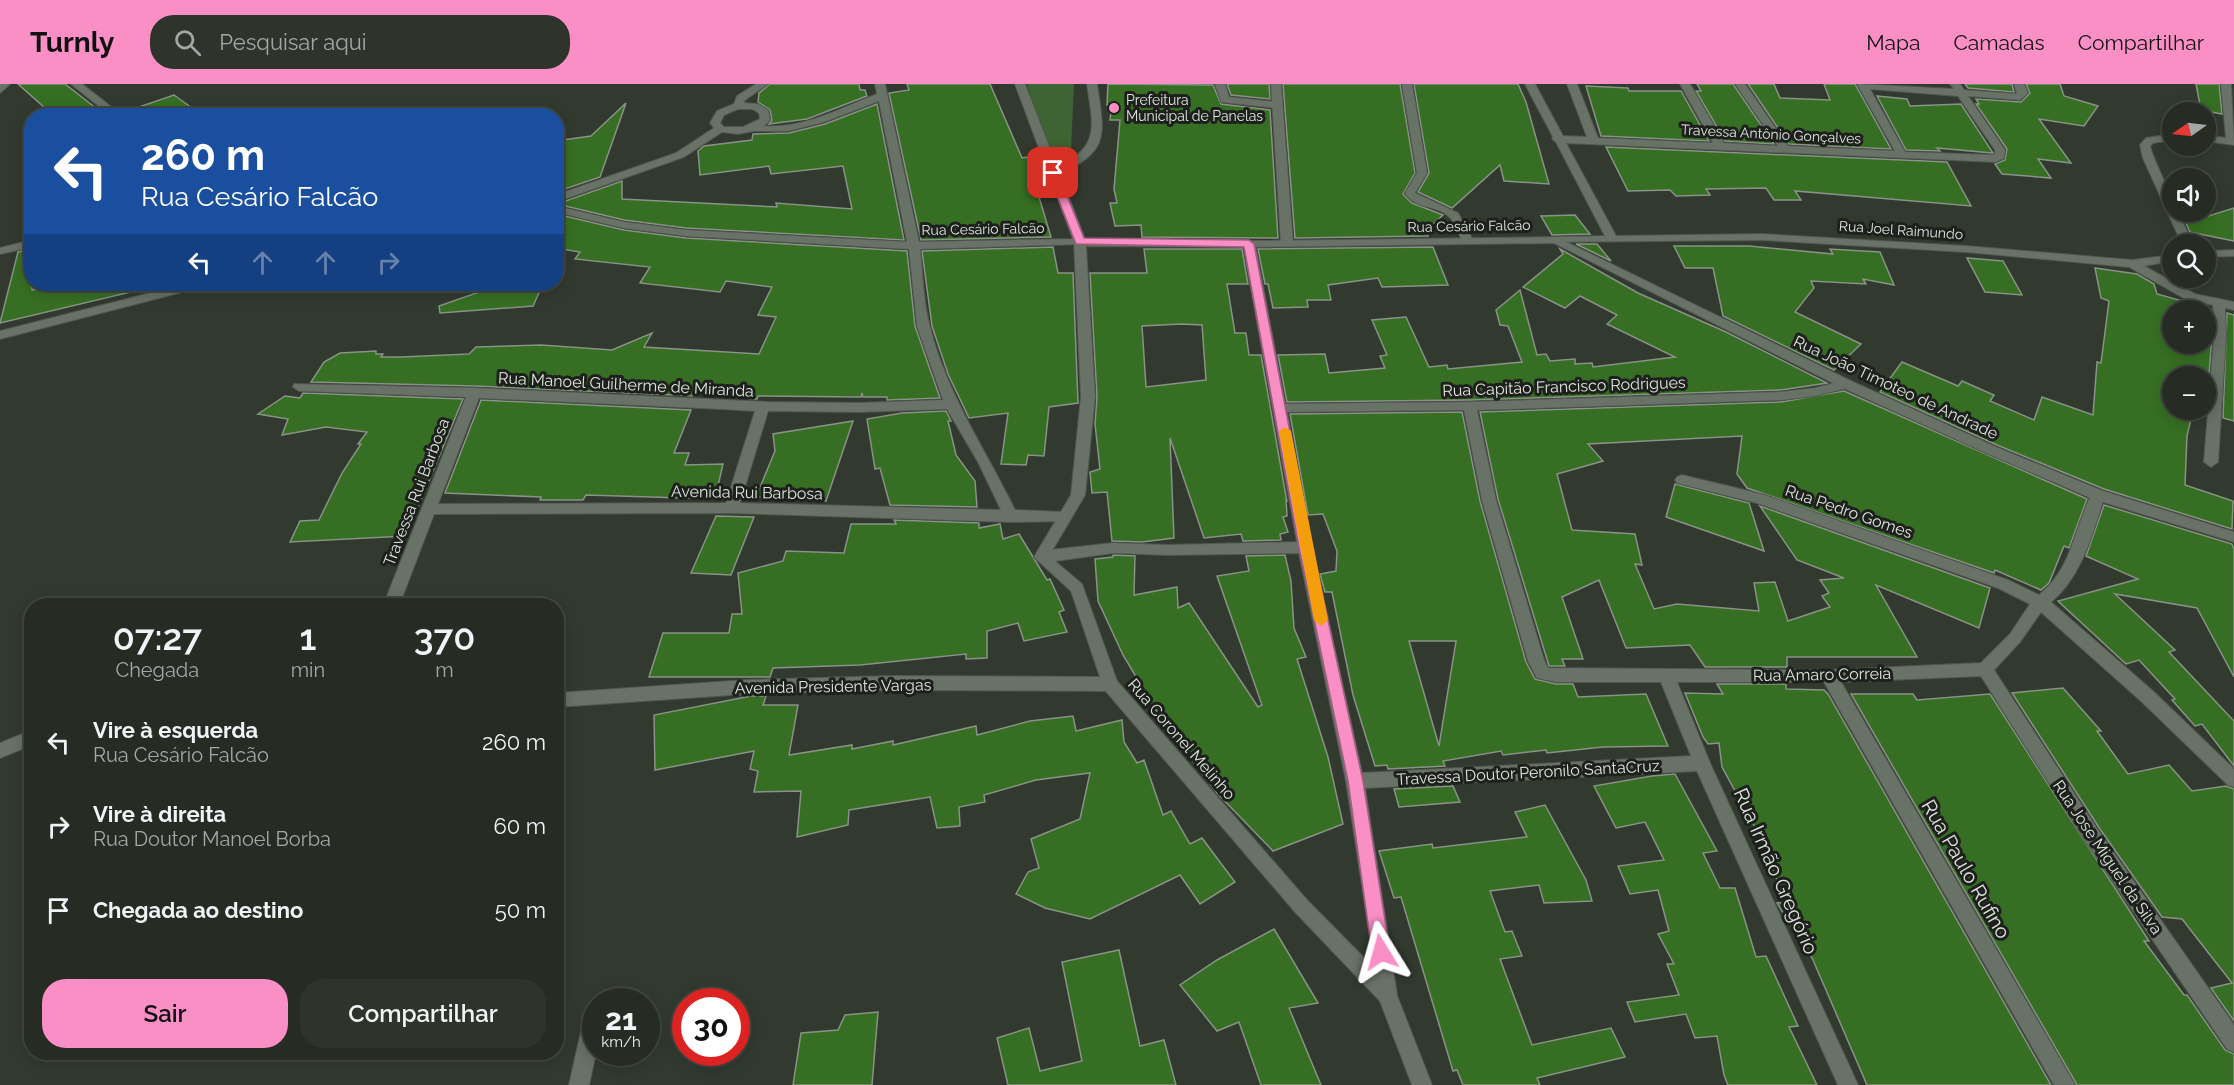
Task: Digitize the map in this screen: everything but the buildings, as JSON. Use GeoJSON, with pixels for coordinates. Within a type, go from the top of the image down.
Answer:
{"type":"FeatureCollection","features":[{"type":"Feature","properties":{"kind":"street"},"geometry":{"type":"LineString","coordinates":[[0,90],[5,84]]}},
{"type":"Feature","properties":{"kind":"street"},"geometry":{"type":"LineString","coordinates":[[76,84],[108,108]]}},
{"type":"Feature","properties":{"kind":"street"},"geometry":{"type":"LineString","coordinates":[[738,106],[741,98],[763,84]]}},
{"type":"Feature","properties":{"kind":"street"},"geometry":{"type":"LineString","coordinates":[[880,84],[914,246],[923,326],[951,404],[985,462],[1011,517]]}},
{"type":"Feature","properties":{"kind":"street"},"geometry":{"type":"LineString","coordinates":[[1020,84],[1080,242],[1088,397],[1078,495],[1041,557]]}},
{"type":"Feature","properties":{"kind":"street"},"geometry":{"type":"LineString","coordinates":[[1053,173],[1074,165],[1091,153],[1096,144],[1098,130],[1092,84]]}},
{"type":"Feature","properties":{"kind":"street"},"geometry":{"type":"LineString","coordinates":[[1220,84],[1225,100],[1277,105]]}},
{"type":"Feature","properties":{"kind":"street"},"geometry":{"type":"LineString","coordinates":[[1276,84],[1287,243]]}},
{"type":"Feature","properties":{"kind":"street"},"geometry":{"type":"LineString","coordinates":[[1407,84],[1422,173],[1410,193],[1413,198],[1450,211],[1458,217],[1468,242]]}},
{"type":"Feature","properties":{"kind":"street"},"geometry":{"type":"LineString","coordinates":[[1530,84],[1557,139],[1613,240]]}},
{"type":"Feature","properties":{"kind":"street"},"geometry":{"type":"LineString","coordinates":[[1572,84],[1594,141]]}},
{"type":"Feature","properties":{"kind":"street"},"geometry":{"type":"LineString","coordinates":[[1685,84],[1721,147]]}},
{"type":"Feature","properties":{"kind":"street"},"geometry":{"type":"LineString","coordinates":[[1740,84],[1785,149]]}},
{"type":"Feature","properties":{"kind":"street"},"geometry":{"type":"LineString","coordinates":[[1862,85],[1958,88],[2020,97],[2023,93],[2019,84]]}},
{"type":"Feature","properties":{"kind":"street"},"geometry":{"type":"LineString","coordinates":[[2216,139],[2233,141],[2226,84]]}},
{"type":"Feature","properties":{"kind":"street"},"geometry":{"type":"LineString","coordinates":[[1862,85],[1902,155]]}},
{"type":"Feature","properties":{"kind":"street","name":"Travessa Antônio Gonçalves"},"geometry":{"type":"LineString","coordinates":[[1557,139],[1996,159],[2000,156],[2000,150],[1958,88]]}},
{"type":"Feature","properties":{"kind":"street"},"geometry":{"type":"LineString","coordinates":[[756,128],[765,120],[764,112],[754,106],[738,106],[725,110],[717,116],[715,123],[720,129],[730,132],[798,126],[882,96]]}},
{"type":"Feature","properties":{"kind":"street"},"geometry":{"type":"LineString","coordinates":[[564,196],[680,155],[720,129]]}},
{"type":"Feature","properties":{"kind":"street"},"geometry":{"type":"LineString","coordinates":[[2162,138],[2150,140],[2145,145],[2148,158],[2183,234]]}},
{"type":"Feature","properties":{"kind":"street","name":"Rua Cesário Falcão"},"geometry":{"type":"LineString","coordinates":[[564,211],[624,225],[686,233],[914,246],[1080,242],[1249,244],[1556,240]]}},
{"type":"Feature","properties":{"kind":"street","name":"Rua Joel Raimundo"},"geometry":{"type":"LineString","coordinates":[[1556,240],[1762,237],[1840,240],[2132,264],[2191,297],[2234,306]]}},
{"type":"Feature","properties":{"kind":"street","name":"Rua João Timoteo de Andrade"},"geometry":{"type":"LineString","coordinates":[[1556,240],[1846,384],[2098,495],[2234,537]]}},
{"type":"Feature","properties":{"kind":"street"},"geometry":{"type":"LineString","coordinates":[[1249,244],[1305,547],[1355,781],[1388,995],[1422,1085]]}},
{"type":"Feature","properties":{"kind":"street"},"geometry":{"type":"LineString","coordinates":[[0,251],[24,245]]}},
{"type":"Feature","properties":{"kind":"street"},"geometry":{"type":"LineString","coordinates":[[2216,254],[2234,253]]}},
{"type":"Feature","properties":{"kind":"street"},"geometry":{"type":"LineString","coordinates":[[2132,264],[2162,260]]}},
{"type":"Feature","properties":{"kind":"street"},"geometry":{"type":"LineString","coordinates":[[0,335],[171,291]]}},
{"type":"Feature","properties":{"kind":"street"},"geometry":{"type":"LineString","coordinates":[[2211,462],[2220,336],[2219,303]]}},
{"type":"Feature","properties":{"kind":"street","name":"Rua Capitão Francisco Rodrigues"},"geometry":{"type":"LineString","coordinates":[[1281,408],[1470,406],[1780,396],[1815,392],[1846,384]]}},
{"type":"Feature","properties":{"kind":"street","name":"Rua Manoel Guilherme de Miranda"},"geometry":{"type":"LineString","coordinates":[[299,387],[475,392],[763,407],[873,409],[951,404]]}},
{"type":"Feature","properties":{"kind":"street","name":"Travessa Rui Barbosa"},"geometry":{"type":"LineString","coordinates":[[394,598],[475,392]]}},
{"type":"Feature","properties":{"kind":"street","name":"Rua Amaro Correia"},"geometry":{"type":"LineString","coordinates":[[1470,406],[1489,500],[1536,661],[1544,673],[1572,677],[1666,674],[1829,676],[1985,669]]}},
{"type":"Feature","properties":{"kind":"street"},"geometry":{"type":"LineString","coordinates":[[731,508],[763,407]]}},
{"type":"Feature","properties":{"kind":"street","name":"Rua Pedro Gomes"},"geometry":{"type":"LineString","coordinates":[[1682,480],[1760,499],[2003,585],[2040,602],[2148,696],[2234,780]]}},
{"type":"Feature","properties":{"kind":"street"},"geometry":{"type":"LineString","coordinates":[[1985,669],[2015,638],[2040,602],[2058,588],[2079,551],[2098,495]]}},
{"type":"Feature","properties":{"kind":"street","name":"Avenida Rui Barbosa"},"geometry":{"type":"LineString","coordinates":[[430,509],[731,508],[1064,517]]}},
{"type":"Feature","properties":{"kind":"street"},"geometry":{"type":"LineString","coordinates":[[1041,557],[1113,548],[1168,550],[1305,547]]}},
{"type":"Feature","properties":{"kind":"street","name":"Rua Coronel Melinho"},"geometry":{"type":"LineString","coordinates":[[1041,557],[1077,588],[1110,684],[1301,906],[1388,995]]}},
{"type":"Feature","properties":{"kind":"street","name":"Rua Jose Miguel da Silva"},"geometry":{"type":"LineString","coordinates":[[1985,669],[2092,836],[2234,1042]]}},
{"type":"Feature","properties":{"kind":"street","name":"Rua Irmão Gregório"},"geometry":{"type":"LineString","coordinates":[[1666,674],[1702,763],[1848,1085]]}},
{"type":"Feature","properties":{"kind":"street","name":"Rua Paulo Rufino"},"geometry":{"type":"LineString","coordinates":[[1829,676],[2065,1085]]}},
{"type":"Feature","properties":{"kind":"street","name":"Avenida Presidente Vargas"},"geometry":{"type":"LineString","coordinates":[[564,699],[746,687],[893,683],[1110,684]]}},
{"type":"Feature","properties":{"kind":"street"},"geometry":{"type":"LineString","coordinates":[[0,751],[24,740]]}},
{"type":"Feature","properties":{"kind":"street","name":"Travessa Doutor Peronilo SantaCruz"},"geometry":{"type":"LineString","coordinates":[[1355,781],[1702,763]]}},
{"type":"Feature","properties":{"kind":"street"},"geometry":{"type":"LineString","coordinates":[[579,1085],[583,1066]]}},
{"type":"Feature","properties":{"kind":"green space"},"geometry":{"type":"Polygon","coordinates":[[[1027,84],[1074,84],[1071,150],[1049,155],[1027,84]]]}},
{"type":"Feature","properties":{"kind":"slow traffic"},"geometry":{"type":"LineString","coordinates":[[1285,431],[1305,547],[1321,620]]}},
{"type":"Feature","properties":{"kind":"place","name":"Prefeitura Municipal de Panelas"},"geometry":{"type":"Point","coordinates":[1114,108]}},
{"type":"Feature","properties":{"kind":"route"},"geometry":{"type":"LineString","coordinates":[[1053,173],[1080,242],[1249,244],[1305,547],[1355,781],[1381,952]]}}]}
